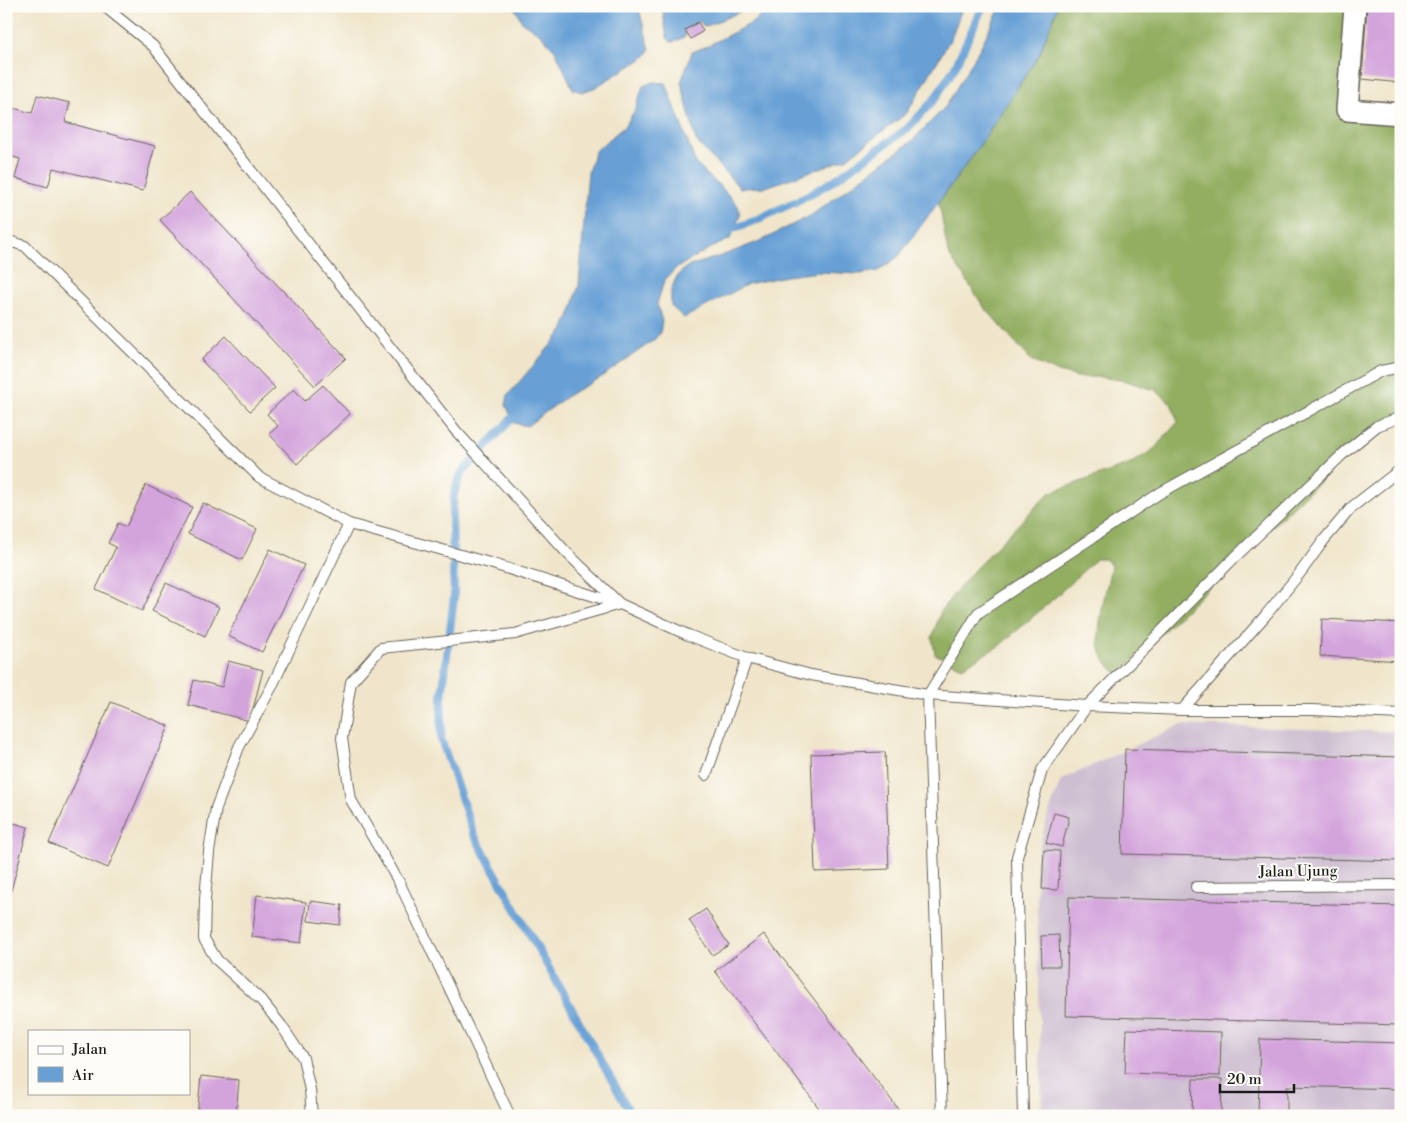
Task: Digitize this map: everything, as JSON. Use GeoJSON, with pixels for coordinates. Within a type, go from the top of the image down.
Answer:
{"type":"FeatureCollection","features":[{"type":"Feature","properties":{"kind":"street"},"geometry":{"type":"LineString","coordinates":[[1355,6],[1347,110],[1401,114]]}},
{"type":"Feature","properties":{"kind":"lane"},"geometry":{"type":"LineString","coordinates":[[104,6],[153,46],[456,431],[567,553],[620,604]]}},
{"type":"Feature","properties":{"kind":"lane"},"geometry":{"type":"LineString","coordinates":[[6,240],[25,246],[259,477],[348,524],[494,564],[620,604],[688,635],[747,658],[811,675],[928,695],[1088,706],[1182,710],[1312,710],[1401,714]]}},
{"type":"Feature","properties":{"kind":"lane"},"geometry":{"type":"LineString","coordinates":[[942,1116],[928,695],[978,613],[1160,493],[1381,371],[1401,367]]}},
{"type":"Feature","properties":{"kind":"lane"},"geometry":{"type":"LineString","coordinates":[[1023,1116],[1017,857],[1042,770],[1088,706],[1234,559],[1344,453],[1377,426],[1401,417]]}},
{"type":"Feature","properties":{"kind":"lane"},"geometry":{"type":"LineString","coordinates":[[1182,710],[1265,616],[1324,540],[1352,508],[1401,469]]}},
{"type":"Feature","properties":{"kind":"lane"},"geometry":{"type":"LineString","coordinates":[[312,1116],[310,1090],[303,1058],[281,1025],[261,1000],[217,960],[204,939],[205,900],[209,852],[216,808],[239,747],[271,688],[348,524]]}},
{"type":"Feature","properties":{"kind":"lane"},"geometry":{"type":"LineString","coordinates":[[510,1116],[400,882],[351,800],[342,738],[351,682],[381,648],[515,634],[620,604]]}},
{"type":"Feature","properties":{"kind":"lane"},"geometry":{"type":"LineString","coordinates":[[706,776],[747,658]]}},
{"type":"Feature","properties":{"kind":"lane","name":"Jalan Ujung"},"geometry":{"type":"LineString","coordinates":[[1196,887],[1401,886]]}},
{"type":"Feature","properties":{"kind":"shaded area"},"geometry":{"type":"Polygon","coordinates":[[[1180,725],[1401,732],[1401,1116],[1042,1116],[1036,861],[1047,818],[1061,780],[1180,725]]]}},
{"type":"Feature","properties":{"kind":"green space"},"geometry":{"type":"Polygon","coordinates":[[[1058,6],[1355,6],[1347,109],[1401,114],[1401,417],[1377,426],[1118,675],[1102,656],[1099,644],[1100,622],[1111,566],[1106,559],[1096,559],[999,646],[962,667],[935,654],[932,637],[942,609],[974,570],[1049,493],[1133,463],[1154,449],[1178,422],[1171,403],[1155,390],[1126,381],[1101,377],[1078,377],[1055,371],[1032,361],[984,307],[948,253],[939,202],[974,154],[1039,55],[1058,6]]]}},
{"type":"Feature","properties":{"kind":"water"},"geometry":{"type":"Polygon","coordinates":[[[514,6],[638,6],[650,50],[645,57],[594,88],[582,92],[573,89],[555,50],[539,33],[522,22],[514,6]]]}},
{"type":"Feature","properties":{"kind":"water"},"geometry":{"type":"Polygon","coordinates":[[[662,6],[747,6],[740,12],[704,27],[700,21],[684,30],[686,36],[671,42],[667,38],[662,6]]]}},
{"type":"Feature","properties":{"kind":"water"},"geometry":{"type":"Polygon","coordinates":[[[775,6],[963,6],[951,38],[907,113],[846,159],[766,187],[740,188],[696,141],[681,82],[692,52],[750,24],[775,6]]]}},
{"type":"Feature","properties":{"kind":"water"},"geometry":{"type":"Polygon","coordinates":[[[1001,6],[1058,6],[1039,55],[974,154],[898,257],[878,271],[860,274],[819,272],[786,276],[748,284],[684,318],[671,306],[671,290],[676,278],[686,267],[763,240],[813,214],[912,141],[946,106],[980,48],[1001,6]]]}},
{"type":"Feature","properties":{"kind":"water"},"geometry":{"type":"Polygon","coordinates":[[[653,82],[666,83],[696,164],[738,206],[740,215],[730,239],[675,269],[664,281],[657,304],[662,321],[660,333],[654,340],[600,378],[570,394],[527,426],[514,423],[506,405],[508,395],[563,331],[572,309],[579,285],[588,172],[595,151],[625,126],[635,110],[643,86],[653,82]]]}},
{"type":"Feature","properties":{"kind":"building"},"geometry":{"type":"Polygon","coordinates":[[[1367,6],[1401,6],[1401,83],[1362,79],[1367,6]]]}},
{"type":"Feature","properties":{"kind":"building"},"geometry":{"type":"Polygon","coordinates":[[[698,22],[703,31],[691,39],[685,30],[698,22]]]}},
{"type":"Feature","properties":{"kind":"building"},"geometry":{"type":"Polygon","coordinates":[[[37,95],[70,103],[65,122],[155,146],[143,191],[53,168],[48,187],[15,178],[20,159],[6,155],[6,106],[32,113],[37,95]]]}},
{"type":"Feature","properties":{"kind":"building"},"geometry":{"type":"Polygon","coordinates":[[[190,192],[346,358],[315,386],[160,220],[190,192]]]}},
{"type":"Feature","properties":{"kind":"building"},"geometry":{"type":"Polygon","coordinates":[[[226,336],[275,388],[250,411],[201,360],[226,336]]]}},
{"type":"Feature","properties":{"kind":"building"},"geometry":{"type":"Polygon","coordinates":[[[323,385],[350,414],[297,464],[269,434],[278,426],[267,414],[294,389],[305,401],[323,385]]]}},
{"type":"Feature","properties":{"kind":"building"},"geometry":{"type":"Polygon","coordinates":[[[146,485],[192,507],[142,611],[96,589],[116,547],[108,543],[118,523],[126,527],[146,485]]]}},
{"type":"Feature","properties":{"kind":"building"},"geometry":{"type":"Polygon","coordinates":[[[203,503],[257,529],[242,560],[188,534],[203,503]]]}},
{"type":"Feature","properties":{"kind":"building"},"geometry":{"type":"Polygon","coordinates":[[[270,549],[304,565],[262,652],[228,636],[270,549]]]}},
{"type":"Feature","properties":{"kind":"building"},"geometry":{"type":"Polygon","coordinates":[[[166,583],[219,607],[205,636],[152,611],[166,583]]]}},
{"type":"Feature","properties":{"kind":"building"},"geometry":{"type":"Polygon","coordinates":[[[1322,619],[1401,623],[1401,661],[1320,656],[1322,619]]]}},
{"type":"Feature","properties":{"kind":"building"},"geometry":{"type":"Polygon","coordinates":[[[228,661],[263,670],[250,721],[188,705],[194,680],[222,687],[228,661]]]}},
{"type":"Feature","properties":{"kind":"building"},"geometry":{"type":"Polygon","coordinates":[[[111,702],[169,726],[108,868],[49,843],[111,702]]]}},
{"type":"Feature","properties":{"kind":"building"},"geometry":{"type":"Polygon","coordinates":[[[1125,749],[1401,757],[1401,861],[1122,854],[1125,749]]]}},
{"type":"Feature","properties":{"kind":"building"},"geometry":{"type":"Polygon","coordinates":[[[885,752],[889,869],[815,872],[811,754],[885,752]]]}},
{"type":"Feature","properties":{"kind":"building"},"geometry":{"type":"Polygon","coordinates":[[[1054,813],[1069,817],[1062,847],[1046,843],[1054,813]]]}},
{"type":"Feature","properties":{"kind":"building"},"geometry":{"type":"Polygon","coordinates":[[[6,821],[28,827],[7,906],[6,906],[6,821]]]}},
{"type":"Feature","properties":{"kind":"building"},"geometry":{"type":"Polygon","coordinates":[[[1044,850],[1060,851],[1058,890],[1042,889],[1044,850]]]}},
{"type":"Feature","properties":{"kind":"building"},"geometry":{"type":"Polygon","coordinates":[[[257,895],[306,902],[301,943],[252,937],[257,895]]]}},
{"type":"Feature","properties":{"kind":"building"},"geometry":{"type":"Polygon","coordinates":[[[1069,897],[1401,906],[1401,1025],[1066,1016],[1069,897]]]}},
{"type":"Feature","properties":{"kind":"building"},"geometry":{"type":"Polygon","coordinates":[[[310,901],[342,905],[340,925],[308,921],[310,901]]]}},
{"type":"Feature","properties":{"kind":"building"},"geometry":{"type":"Polygon","coordinates":[[[706,909],[729,945],[712,955],[689,920],[706,909]]]}},
{"type":"Feature","properties":{"kind":"building"},"geometry":{"type":"Polygon","coordinates":[[[764,934],[899,1110],[891,1116],[825,1116],[715,971],[764,934]]]}},
{"type":"Feature","properties":{"kind":"building"},"geometry":{"type":"Polygon","coordinates":[[[1059,935],[1060,966],[1042,966],[1041,936],[1059,935]]]}},
{"type":"Feature","properties":{"kind":"building"},"geometry":{"type":"Polygon","coordinates":[[[1127,1029],[1221,1032],[1220,1076],[1125,1073],[1127,1029]]]}},
{"type":"Feature","properties":{"kind":"building"},"geometry":{"type":"Polygon","coordinates":[[[1260,1039],[1401,1043],[1401,1089],[1287,1086],[1287,1116],[1258,1116],[1260,1039]]]}},
{"type":"Feature","properties":{"kind":"building"},"geometry":{"type":"Polygon","coordinates":[[[201,1076],[239,1080],[236,1116],[197,1116],[201,1076]]]}},
{"type":"Feature","properties":{"kind":"building"},"geometry":{"type":"Polygon","coordinates":[[[1193,1079],[1222,1079],[1221,1116],[1192,1116],[1193,1079]]]}},
{"type":"Feature","properties":{"kind":"waterway"},"geometry":{"type":"LineString","coordinates":[[726,231],[754,221],[830,183],[908,128],[934,100],[955,67],[983,6]]}},
{"type":"Feature","properties":{"kind":"waterway"},"geometry":{"type":"LineString","coordinates":[[518,412],[462,472],[454,493],[452,518],[454,597],[442,697],[441,739],[474,835],[632,1116]]}}]}
